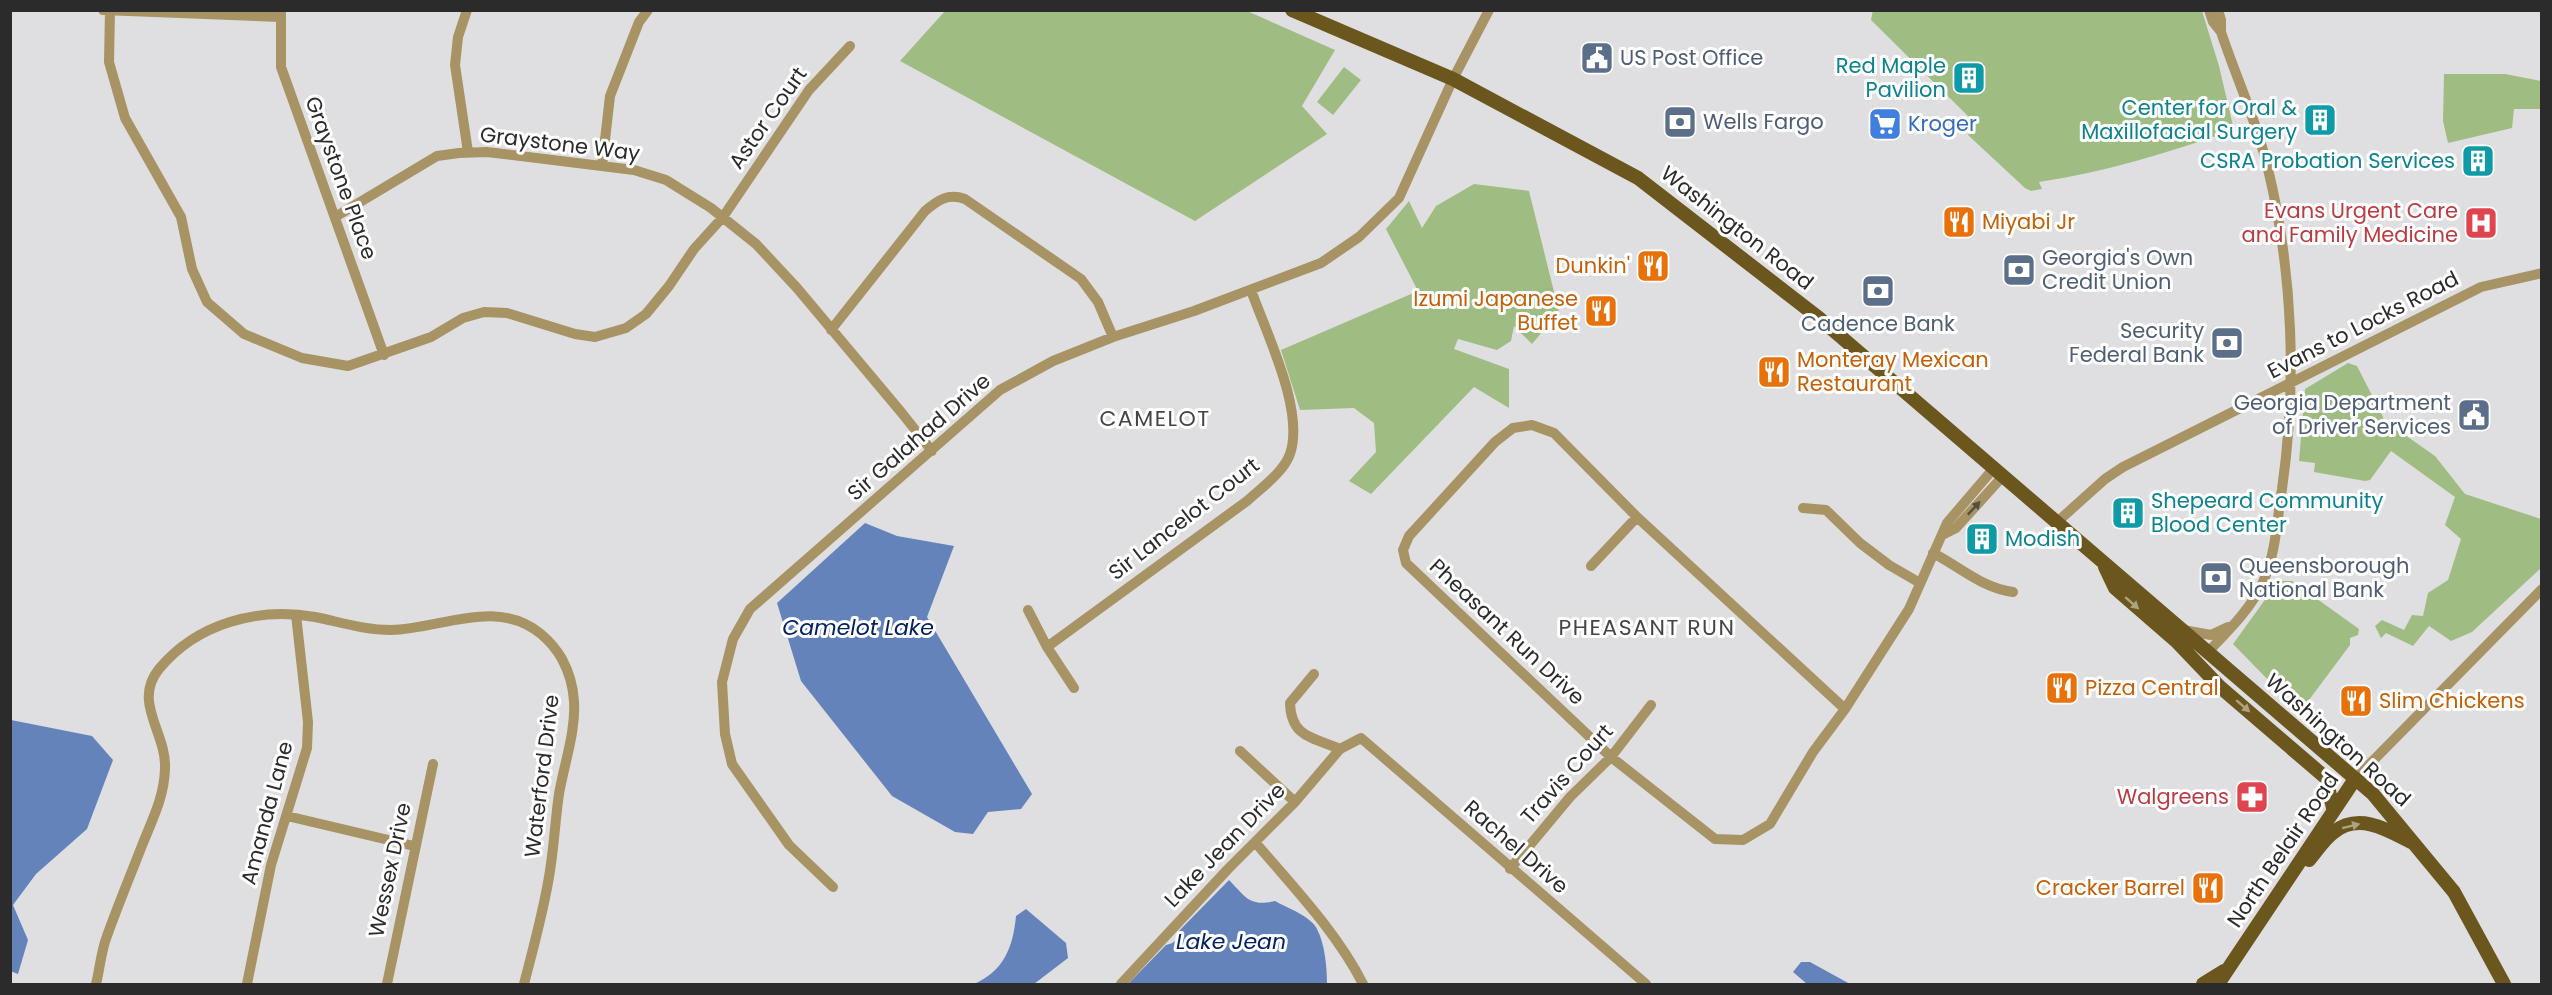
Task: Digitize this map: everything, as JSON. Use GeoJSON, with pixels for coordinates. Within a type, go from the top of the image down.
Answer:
{"type":"FeatureCollection","features":[{"type":"Feature","properties":{"kind":"main road","name":"Washington Road"},"geometry":{"type":"LineString","coordinates":[[1292,10],[1453,79],[1638,178],[1819,318],[2207,654],[2373,794],[2418,845],[2454,892],[2504,984]]}},
{"type":"Feature","properties":{"kind":"main road","name":"Washington Road"},"geometry":{"type":"LineString","coordinates":[[2103,562],[2115,588],[2176,641],[2220,687],[2326,778],[2333,808]]}},
{"type":"Feature","properties":{"kind":"main road","name":"North Belair Road"},"geometry":{"type":"LineString","coordinates":[[2218,984],[2280,893],[2333,808],[2355,779]]}},
{"type":"Feature","properties":{"kind":"main road"},"geometry":{"type":"LineString","coordinates":[[2280,893],[2334,831],[2352,823],[2376,824],[2418,845]]}},
{"type":"Feature","properties":{"kind":"main road"},"geometry":{"type":"LineString","coordinates":[[2203,984],[2229,968]]}},
{"type":"Feature","properties":{"kind":"street"},"geometry":{"type":"LineString","coordinates":[[467,10],[458,37],[455,65],[468,152]]}},
{"type":"Feature","properties":{"kind":"street"},"geometry":{"type":"LineString","coordinates":[[602,166],[610,96],[639,22],[648,10]]}},
{"type":"Feature","properties":{"kind":"street","name":"Sir Galahad Drive"},"geometry":{"type":"LineString","coordinates":[[833,887],[789,844],[732,764],[725,734],[722,682],[734,639],[750,609],[1000,390],[1053,361],[1113,337],[1251,291],[1321,263],[1359,237],[1399,198],[1453,79],[1489,10]]}},
{"type":"Feature","properties":{"kind":"street"},"geometry":{"type":"LineString","coordinates":[[2209,10],[2213,22],[2221,32]]}},
{"type":"Feature","properties":{"kind":"street"},"geometry":{"type":"LineString","coordinates":[[2207,654],[2253,601],[2264,582],[2273,547],[2285,471],[2291,384],[2287,292],[2281,238],[2268,167],[2221,32],[2218,10]]}},
{"type":"Feature","properties":{"kind":"street"},"geometry":{"type":"LineString","coordinates":[[107,11],[280,14]]}},
{"type":"Feature","properties":{"kind":"street","name":"Astor Court"},"geometry":{"type":"LineString","coordinates":[[107,11],[109,63],[125,118],[181,217],[192,269],[207,302],[244,334],[302,358],[348,366],[431,337],[463,318],[484,312],[507,313],[575,334],[595,337],[626,328],[646,314],[694,249],[723,217],[809,90],[850,46]]}},
{"type":"Feature","properties":{"kind":"street","name":"Graystone Place"},"geometry":{"type":"LineString","coordinates":[[280,14],[281,67],[384,355]]}},
{"type":"Feature","properties":{"kind":"street","name":"Graystone Way"},"geometry":{"type":"LineString","coordinates":[[335,217],[437,156],[468,152],[487,152],[634,170],[666,180],[723,217],[756,244],[797,288],[932,451]]}},
{"type":"Feature","properties":{"kind":"street"},"geometry":{"type":"LineString","coordinates":[[831,330],[925,211],[937,200],[953,195],[965,199],[1081,279],[1098,302],[1113,337]]}},
{"type":"Feature","properties":{"kind":"street","name":"Evans to Locks Road"},"geometry":{"type":"LineString","coordinates":[[2056,523],[2105,479],[2123,467],[2481,287],[2541,273]]}},
{"type":"Feature","properties":{"kind":"street","name":"Sir Lancelot Court"},"geometry":{"type":"LineString","coordinates":[[1047,647],[1246,501],[1274,476],[1289,454],[1293,423],[1286,384],[1251,291]]}},
{"type":"Feature","properties":{"kind":"street","name":"Pheasant Run Drive"},"geometry":{"type":"LineString","coordinates":[[1845,709],[1637,517],[1554,433],[1532,425],[1513,428],[1495,442],[1409,536],[1403,550],[1406,563],[1611,757],[1715,839],[1743,840],[1770,824],[1813,752],[1845,709],[1909,609],[1942,536],[1956,528],[1999,472]]}},
{"type":"Feature","properties":{"kind":"street"},"geometry":{"type":"LineString","coordinates":[[1803,508],[1826,510],[1860,543],[1889,565],[1920,583]]}},
{"type":"Feature","properties":{"kind":"street"},"geometry":{"type":"LineString","coordinates":[[1591,566],[1637,517]]}},
{"type":"Feature","properties":{"kind":"street"},"geometry":{"type":"LineString","coordinates":[[1933,553],[1952,562],[1987,586],[2013,592]]}},
{"type":"Feature","properties":{"kind":"street","name":"North Belair Road"},"geometry":{"type":"LineString","coordinates":[[2355,779],[2541,589]]}},
{"type":"Feature","properties":{"kind":"street"},"geometry":{"type":"LineString","coordinates":[[1028,610],[1047,647],[1074,688]]}},
{"type":"Feature","properties":{"kind":"street","name":"Amanda Lane"},"geometry":{"type":"LineString","coordinates":[[247,984],[271,865],[307,748],[308,722],[296,615]]}},
{"type":"Feature","properties":{"kind":"street","name":"Waterford Drive"},"geometry":{"type":"LineString","coordinates":[[96,984],[106,939],[158,812],[163,789],[165,766],[163,747],[147,696],[151,682],[160,668],[202,634],[229,622],[252,616],[296,615],[366,629],[392,630],[490,615],[511,618],[531,626],[546,638],[561,656],[571,679],[574,703],[571,732],[560,793],[550,875],[524,984]]}},
{"type":"Feature","properties":{"kind":"street"},"geometry":{"type":"LineString","coordinates":[[2178,629],[2211,635],[2234,624]]}},
{"type":"Feature","properties":{"kind":"street"},"geometry":{"type":"LineString","coordinates":[[1314,674],[1290,703],[1291,720],[1302,733],[1340,749]]}},
{"type":"Feature","properties":{"kind":"street","name":"Travis Court"},"geometry":{"type":"LineString","coordinates":[[1510,869],[1570,797],[1611,757],[1651,705]]}},
{"type":"Feature","properties":{"kind":"street","name":"Lake Jean Drive"},"geometry":{"type":"LineString","coordinates":[[1121,984],[1295,802],[1340,749],[1361,738]]}},
{"type":"Feature","properties":{"kind":"street","name":"Rachel Drive"},"geometry":{"type":"LineString","coordinates":[[1361,738],[1510,869],[1646,984]]}},
{"type":"Feature","properties":{"kind":"street"},"geometry":{"type":"LineString","coordinates":[[1240,751],[1295,802]]}},
{"type":"Feature","properties":{"kind":"street","name":"Wessex Drive"},"geometry":{"type":"LineString","coordinates":[[387,984],[414,846],[433,764]]}},
{"type":"Feature","properties":{"kind":"street"},"geometry":{"type":"LineString","coordinates":[[287,816],[414,846]]}},
{"type":"Feature","properties":{"kind":"street"},"geometry":{"type":"LineString","coordinates":[[1255,842],[1313,910],[1363,984]]}},
{"type":"Feature","properties":{"kind":"green space"},"geometry":{"type":"Polygon","coordinates":[[[1873,10],[2202,11],[2219,66],[2234,130],[2113,167],[2039,182],[2042,189],[2031,191],[1968,135],[1975,123],[1871,20],[1873,10]]]}},
{"type":"Feature","properties":{"kind":"green space"},"geometry":{"type":"Polygon","coordinates":[[[945,11],[1247,11],[1335,50],[1302,106],[1327,134],[1195,221],[900,61],[945,11]]]}},
{"type":"Feature","properties":{"kind":"green space"},"geometry":{"type":"Polygon","coordinates":[[[1344,67],[1361,80],[1333,115],[1317,102],[1344,67]]]}},
{"type":"Feature","properties":{"kind":"green space"},"geometry":{"type":"Polygon","coordinates":[[[2444,74],[2505,74],[2541,81],[2541,109],[2514,109],[2512,128],[2448,143],[2443,121],[2444,74]]]}},
{"type":"Feature","properties":{"kind":"green space"},"geometry":{"type":"Polygon","coordinates":[[[1474,184],[1529,191],[1559,312],[1532,344],[1514,326],[1511,341],[1497,350],[1458,339],[1454,349],[1509,369],[1509,408],[1474,387],[1371,494],[1349,481],[1376,452],[1374,423],[1354,408],[1300,410],[1281,350],[1418,291],[1386,229],[1409,201],[1422,228],[1436,206],[1474,184]]]}},
{"type":"Feature","properties":{"kind":"green space"},"geometry":{"type":"Polygon","coordinates":[[[2348,363],[2357,366],[2383,417],[2387,436],[2398,430],[2435,456],[2465,494],[2541,519],[2541,568],[2472,632],[2451,641],[2429,626],[2413,646],[2386,633],[2381,638],[2375,626],[2382,620],[2404,630],[2412,615],[2423,616],[2428,593],[2448,580],[2461,539],[2445,525],[2455,497],[2391,451],[2370,480],[2365,481],[2314,472],[2315,463],[2299,461],[2305,389],[2348,363]]]}},
{"type":"Feature","properties":{"kind":"green space"},"geometry":{"type":"Polygon","coordinates":[[[2274,581],[2292,581],[2359,629],[2358,635],[2350,638],[2350,645],[2306,704],[2275,687],[2233,644],[2267,597],[2274,581]]]}},
{"type":"Feature","properties":{"kind":"water","name":"Camelot Lake"},"geometry":{"type":"Polygon","coordinates":[[[865,523],[897,536],[954,546],[927,617],[1032,794],[1021,809],[988,812],[973,834],[955,832],[892,796],[801,681],[777,603],[865,523]]]}},
{"type":"Feature","properties":{"kind":"water"},"geometry":{"type":"Polygon","coordinates":[[[11,720],[92,736],[113,760],[87,829],[36,874],[13,905],[28,940],[18,974],[10,971],[11,720]]]}},
{"type":"Feature","properties":{"kind":"water","name":"Lake Jean"},"geometry":{"type":"Polygon","coordinates":[[[1229,880],[1249,899],[1259,903],[1275,901],[1304,916],[1314,924],[1324,949],[1327,984],[1128,984],[1166,945],[1175,941],[1178,932],[1229,880]]]}},
{"type":"Feature","properties":{"kind":"water"},"geometry":{"type":"Polygon","coordinates":[[[1026,909],[1066,943],[1068,958],[1034,984],[974,984],[984,979],[1000,965],[1009,948],[1016,916],[1026,909]]]}},
{"type":"Feature","properties":{"kind":"water"},"geometry":{"type":"Polygon","coordinates":[[[1801,962],[1810,962],[1850,984],[1807,984],[1793,972],[1801,962]]]}},
{"type":"Feature","properties":{"kind":"place","name":"US Post Office"},"geometry":{"type":"Point","coordinates":[1597,58]}},
{"type":"Feature","properties":{"kind":"place","name":"Red Maple Pavilion"},"geometry":{"type":"Point","coordinates":[1969,78]}},
{"type":"Feature","properties":{"kind":"place","name":"Center for Oral & Maxillofacial Surgery"},"geometry":{"type":"Point","coordinates":[2320,120]}},
{"type":"Feature","properties":{"kind":"place","name":"Wells Fargo"},"geometry":{"type":"Point","coordinates":[1680,122]}},
{"type":"Feature","properties":{"kind":"place","name":"Kroger"},"geometry":{"type":"Point","coordinates":[1885,124]}},
{"type":"Feature","properties":{"kind":"place","name":"CSRA Probation Services"},"geometry":{"type":"Point","coordinates":[2478,161]}},
{"type":"Feature","properties":{"kind":"place","name":"Miyabi Jr"},"geometry":{"type":"Point","coordinates":[1959,222]}},
{"type":"Feature","properties":{"kind":"place","name":"Evans Urgent Care and Family Medicine"},"geometry":{"type":"Point","coordinates":[2481,223]}},
{"type":"Feature","properties":{"kind":"place","name":"Dunkin'"},"geometry":{"type":"Point","coordinates":[1653,266]}},
{"type":"Feature","properties":{"kind":"place","name":"Georgia's Own Credit Union"},"geometry":{"type":"Point","coordinates":[2019,270]}},
{"type":"Feature","properties":{"kind":"place","name":"Cadence Bank"},"geometry":{"type":"Point","coordinates":[1878,291]}},
{"type":"Feature","properties":{"kind":"place","name":"Izumi Japanese Buffet"},"geometry":{"type":"Point","coordinates":[1601,311]}},
{"type":"Feature","properties":{"kind":"place","name":"Security Federal Bank"},"geometry":{"type":"Point","coordinates":[2227,343]}},
{"type":"Feature","properties":{"kind":"place","name":"Monteray Mexican Restaurant"},"geometry":{"type":"Point","coordinates":[1774,372]}},
{"type":"Feature","properties":{"kind":"place","name":"Georgia Department of Driver Services"},"geometry":{"type":"Point","coordinates":[2474,415]}},
{"type":"Feature","properties":{"kind":"place","name":"Shepeard Community Blood Center"},"geometry":{"type":"Point","coordinates":[2128,513]}},
{"type":"Feature","properties":{"kind":"place","name":"Modish"},"geometry":{"type":"Point","coordinates":[1982,539]}},
{"type":"Feature","properties":{"kind":"place","name":"Queensborough National Bank"},"geometry":{"type":"Point","coordinates":[2216,578]}},
{"type":"Feature","properties":{"kind":"place","name":"Pizza Central"},"geometry":{"type":"Point","coordinates":[2062,688]}},
{"type":"Feature","properties":{"kind":"place","name":"Slim Chickens"},"geometry":{"type":"Point","coordinates":[2356,701]}},
{"type":"Feature","properties":{"kind":"place","name":"Walgreens"},"geometry":{"type":"Point","coordinates":[2252,797]}},
{"type":"Feature","properties":{"kind":"place","name":"Cracker Barrel"},"geometry":{"type":"Point","coordinates":[2208,888]}},
{"type":"Feature","properties":{"kind":"district","name":"CAMELOT"},"geometry":{"type":"Point","coordinates":[1155,418]}},
{"type":"Feature","properties":{"kind":"district","name":"PHEASANT RUN"},"geometry":{"type":"Point","coordinates":[1647,627]}}]}
